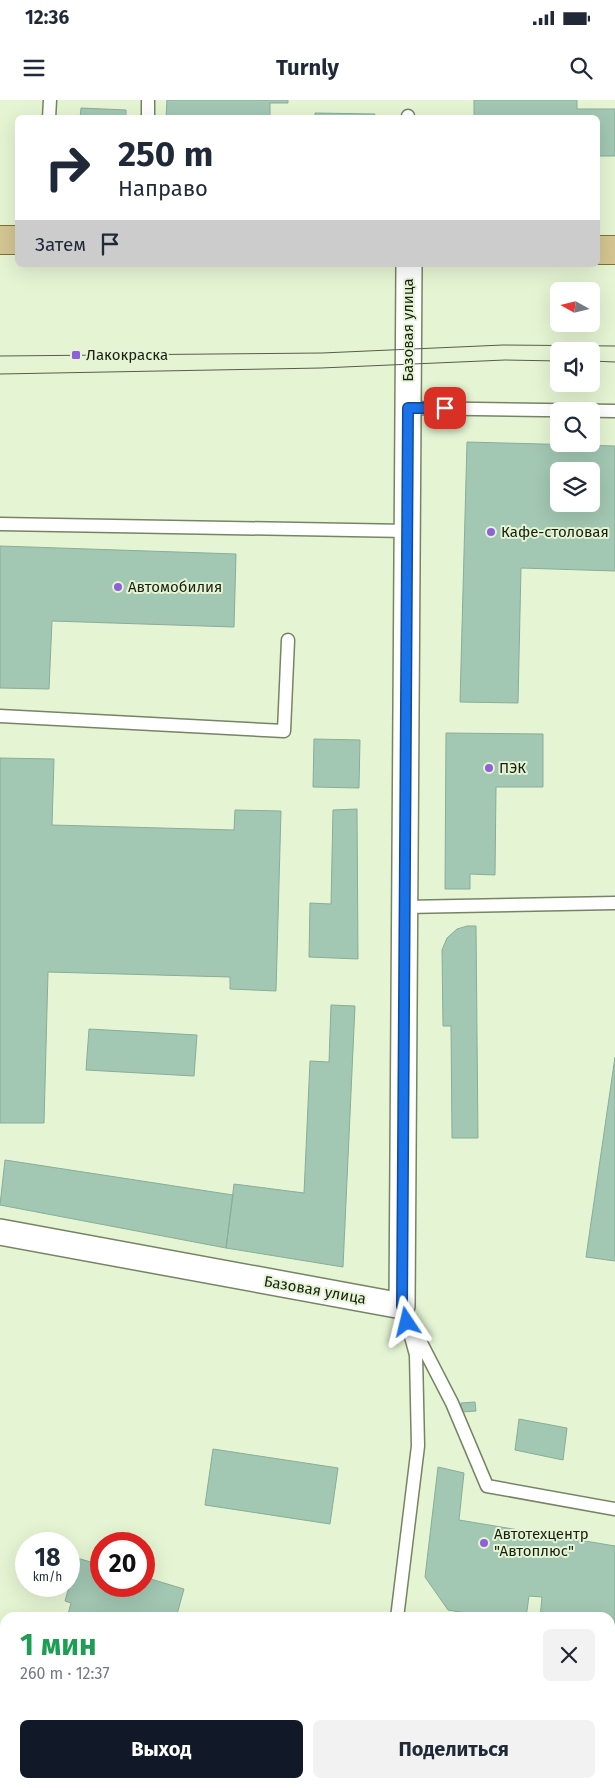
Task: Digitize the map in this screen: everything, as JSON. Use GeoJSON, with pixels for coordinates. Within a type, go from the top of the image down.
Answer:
{"type":"FeatureCollection","features":[{"type":"Feature","properties":{"kind":"main road"},"geometry":{"type":"LineString","coordinates":[[0,240],[15,240]]}},
{"type":"Feature","properties":{"kind":"main road"},"geometry":{"type":"LineString","coordinates":[[600,250],[615,250]]}},
{"type":"Feature","properties":{"kind":"street","name":"Базовая улица"},"geometry":{"type":"LineString","coordinates":[[0,1232],[402,1306],[409,267]]}},
{"type":"Feature","properties":{"kind":"lane"},"geometry":{"type":"LineString","coordinates":[[49,115],[50,100]]}},
{"type":"Feature","properties":{"kind":"lane"},"geometry":{"type":"LineString","coordinates":[[148,100],[148,115]]}},
{"type":"Feature","properties":{"kind":"lane"},"geometry":{"type":"LineString","coordinates":[[408,408],[615,411]]}},
{"type":"Feature","properties":{"kind":"lane"},"geometry":{"type":"LineString","coordinates":[[0,524],[407,532]]}},
{"type":"Feature","properties":{"kind":"lane"},"geometry":{"type":"LineString","coordinates":[[0,716],[284,731],[288,640]]}},
{"type":"Feature","properties":{"kind":"lane"},"geometry":{"type":"LineString","coordinates":[[405,907],[615,903]]}},
{"type":"Feature","properties":{"kind":"lane"},"geometry":{"type":"LineString","coordinates":[[402,1306],[452,1403],[487,1486],[615,1510]]}},
{"type":"Feature","properties":{"kind":"lane"},"geometry":{"type":"LineString","coordinates":[[398,1612],[418,1446],[416,1355],[402,1306]]}},
{"type":"Feature","properties":{"kind":"building"},"geometry":{"type":"Polygon","coordinates":[[[167,100],[288,100],[288,103],[270,103],[270,115],[166,115],[167,100]]]}},
{"type":"Feature","properties":{"kind":"building"},"geometry":{"type":"Polygon","coordinates":[[[474,100],[577,100],[577,109],[615,109],[615,156],[600,156],[600,115],[474,115],[474,100]]]}},
{"type":"Feature","properties":{"kind":"building"},"geometry":{"type":"Polygon","coordinates":[[[81,108],[126,110],[126,115],[80,115],[81,108]]]}},
{"type":"Feature","properties":{"kind":"building"},"geometry":{"type":"Polygon","coordinates":[[[315,113],[375,114],[375,115],[315,115],[315,113]]]}},
{"type":"Feature","properties":{"kind":"building"},"geometry":{"type":"Polygon","coordinates":[[[467,442],[550,444],[550,452],[600,452],[600,446],[615,446],[615,571],[521,568],[518,703],[460,702],[467,442]]]}},
{"type":"Feature","properties":{"kind":"building","name":"Автомобилия"},"geometry":{"type":"Polygon","coordinates":[[[0,546],[236,554],[234,627],[52,621],[49,689],[0,688],[0,546]]]}},
{"type":"Feature","properties":{"kind":"building"},"geometry":{"type":"Polygon","coordinates":[[[446,733],[543,734],[543,787],[496,787],[495,875],[470,874],[470,889],[445,889],[446,733]]]}},
{"type":"Feature","properties":{"kind":"building"},"geometry":{"type":"Polygon","coordinates":[[[314,739],[360,740],[359,788],[313,787],[314,739]]]}},
{"type":"Feature","properties":{"kind":"building"},"geometry":{"type":"Polygon","coordinates":[[[0,758],[54,759],[52,825],[234,830],[235,810],[281,811],[276,991],[230,989],[230,977],[48,972],[44,1123],[0,1123],[0,758]]]}},
{"type":"Feature","properties":{"kind":"building"},"geometry":{"type":"Polygon","coordinates":[[[357,809],[358,959],[309,957],[310,903],[331,904],[333,810],[357,809]]]}},
{"type":"Feature","properties":{"kind":"building"},"geometry":{"type":"Polygon","coordinates":[[[476,926],[478,1138],[452,1138],[451,1026],[443,1026],[442,950],[447,938],[457,929],[476,926]]]}},
{"type":"Feature","properties":{"kind":"building"},"geometry":{"type":"Polygon","coordinates":[[[331,1005],[355,1006],[343,1267],[226,1248],[234,1184],[304,1193],[310,1061],[329,1062],[331,1005]]]}},
{"type":"Feature","properties":{"kind":"building"},"geometry":{"type":"Polygon","coordinates":[[[89,1029],[197,1035],[194,1076],[86,1070],[89,1029]]]}},
{"type":"Feature","properties":{"kind":"building"},"geometry":{"type":"Polygon","coordinates":[[[615,1057],[615,1261],[586,1257],[615,1057]]]}},
{"type":"Feature","properties":{"kind":"building"},"geometry":{"type":"Polygon","coordinates":[[[5,1160],[233,1195],[226,1248],[0,1205],[5,1160]]]}},
{"type":"Feature","properties":{"kind":"building"},"geometry":{"type":"Polygon","coordinates":[[[475,1402],[476,1411],[462,1412],[461,1403],[475,1402]]]}},
{"type":"Feature","properties":{"kind":"building"},"geometry":{"type":"Polygon","coordinates":[[[519,1419],[567,1428],[563,1460],[515,1450],[519,1419]]]}},
{"type":"Feature","properties":{"kind":"building"},"geometry":{"type":"Polygon","coordinates":[[[213,1449],[338,1468],[330,1524],[205,1505],[213,1449]]]}},
{"type":"Feature","properties":{"kind":"building"},"geometry":{"type":"Polygon","coordinates":[[[438,1467],[464,1473],[459,1520],[615,1546],[615,1612],[541,1612],[542,1597],[529,1596],[527,1612],[460,1612],[448,1610],[425,1577],[438,1467]]]}},
{"type":"Feature","properties":{"kind":"building"},"geometry":{"type":"Polygon","coordinates":[[[80,1559],[90,1562],[90,1597],[155,1597],[155,1580],[184,1589],[178,1612],[69,1612],[71,1603],[65,1601],[66,1597],[80,1597],[80,1559]]]}},
{"type":"Feature","properties":{"kind":"tram line"},"geometry":{"type":"LineString","coordinates":[[0,356],[322,353],[503,345],[615,346]]}},
{"type":"Feature","properties":{"kind":"tram line"},"geometry":{"type":"LineString","coordinates":[[0,374],[321,368],[505,360],[550,361]]}},
{"type":"Feature","properties":{"kind":"tram line"},"geometry":{"type":"LineString","coordinates":[[600,361],[615,362]]}},
{"type":"Feature","properties":{"kind":"place","name":"Лакокраска"},"geometry":{"type":"Point","coordinates":[76,355]}},
{"type":"Feature","properties":{"kind":"place","name":"Кафе-столовая"},"geometry":{"type":"Point","coordinates":[491,532]}},
{"type":"Feature","properties":{"kind":"place","name":"Автомобилия"},"geometry":{"type":"Point","coordinates":[118,587]}},
{"type":"Feature","properties":{"kind":"place","name":"ПЭК"},"geometry":{"type":"Point","coordinates":[489,768]}},
{"type":"Feature","properties":{"kind":"place","name":"Автотехцентр \"Автоплюс\""},"geometry":{"type":"Point","coordinates":[484,1543]}},
{"type":"Feature","properties":{"kind":"route"},"geometry":{"type":"LineString","coordinates":[[407,1322],[402,1306],[408,408],[445,408]]}}]}
